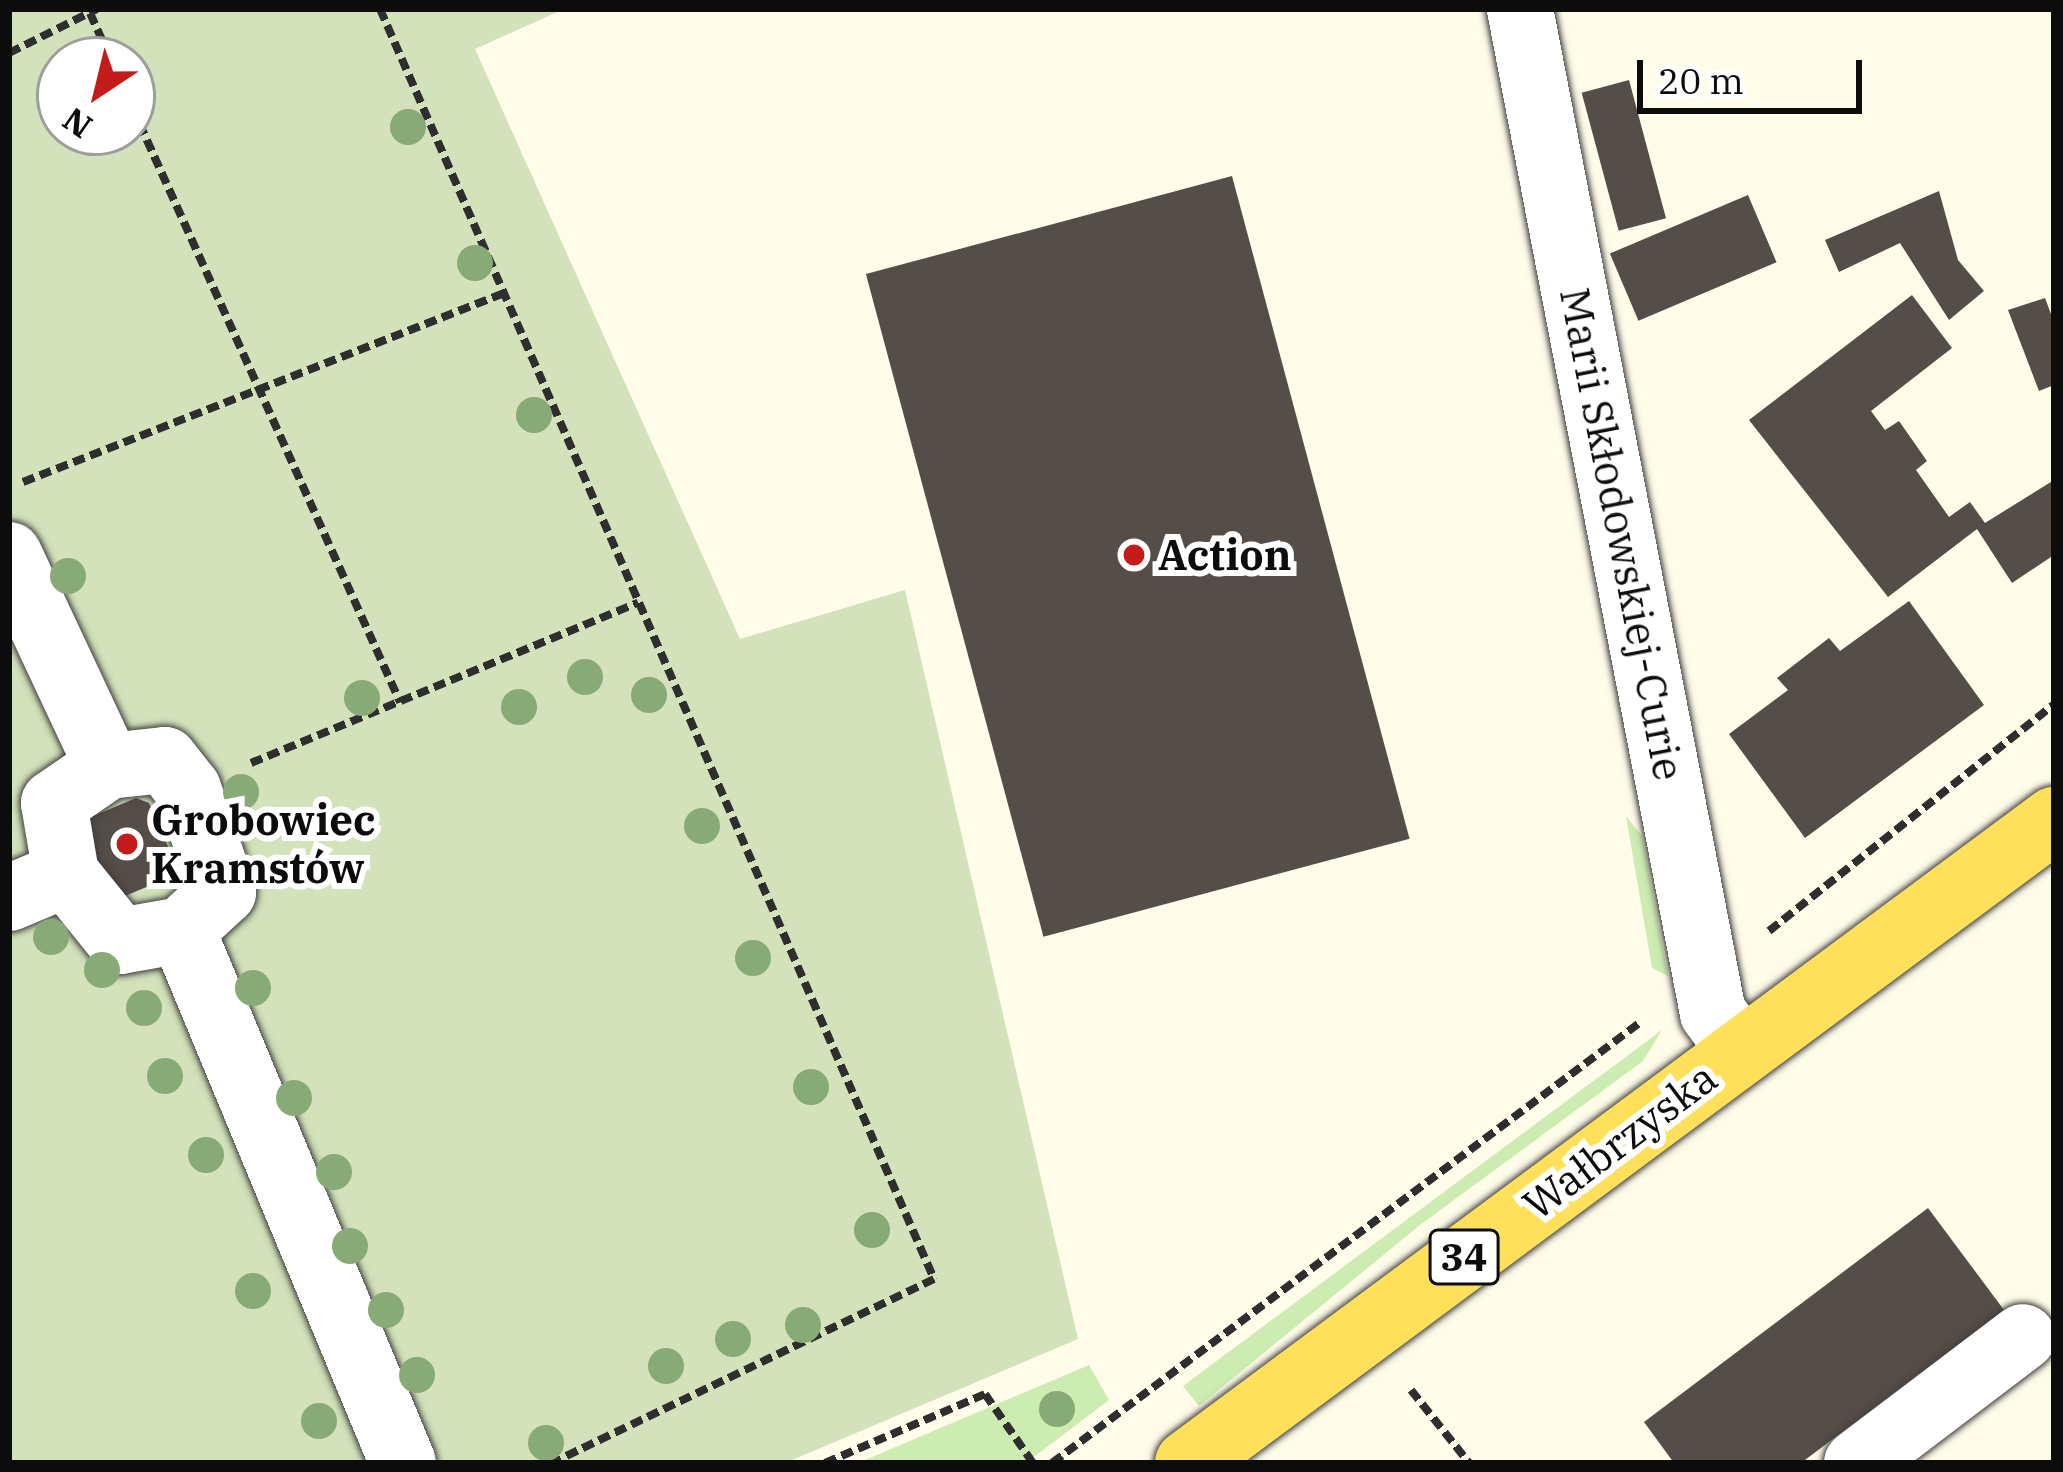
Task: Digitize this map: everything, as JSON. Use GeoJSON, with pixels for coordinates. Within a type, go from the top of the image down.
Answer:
{"type":"FeatureCollection","features":[{"type":"Feature","properties":{"kind":"main road","name":"Wałbrzyska"},"geometry":{"type":"LineString","coordinates":[[1188,1463],[2054,820]]}},
{"type":"Feature","properties":{"kind":"street","name":"Marii Skłodowskiej-Curie"},"geometry":{"type":"LineString","coordinates":[[1520,9],[1713,1013],[1741,1051]]}},
{"type":"Feature","properties":{"kind":"street"},"geometry":{"type":"LineString","coordinates":[[9,555],[108,766]]}},
{"type":"Feature","properties":{"kind":"street"},"geometry":{"type":"LineString","coordinates":[[165,760],[188,789],[223,892],[182,930],[120,941],[38,886],[54,803],[108,766],[165,760]]}},
{"type":"Feature","properties":{"kind":"street"},"geometry":{"type":"LineString","coordinates":[[182,930],[403,1463]]}},
{"type":"Feature","properties":{"kind":"street"},"geometry":{"type":"LineString","coordinates":[[1857,1463],[2023,1337]]}},
{"type":"Feature","properties":{"kind":"path"},"geometry":{"type":"LineString","coordinates":[[382,10],[934,1279],[552,1463]]}},
{"type":"Feature","properties":{"kind":"path"},"geometry":{"type":"LineString","coordinates":[[9,53],[93,11]]}},
{"type":"Feature","properties":{"kind":"path"},"geometry":{"type":"LineString","coordinates":[[155,156],[400,702]]}},
{"type":"Feature","properties":{"kind":"path"},"geometry":{"type":"LineString","coordinates":[[9,488],[502,294]]}},
{"type":"Feature","properties":{"kind":"path"},"geometry":{"type":"LineString","coordinates":[[188,789],[638,603]]}},
{"type":"Feature","properties":{"kind":"path"},"geometry":{"type":"LineString","coordinates":[[1758,939],[2054,704]]}},
{"type":"Feature","properties":{"kind":"path"},"geometry":{"type":"LineString","coordinates":[[1052,1463],[1646,1018]]}},
{"type":"Feature","properties":{"kind":"path"},"geometry":{"type":"LineString","coordinates":[[1412,1390],[1469,1463]]}},
{"type":"Feature","properties":{"kind":"path"},"geometry":{"type":"LineString","coordinates":[[825,1463],[985,1394],[1033,1463]]}},
{"type":"Feature","properties":{"kind":"green space"},"geometry":{"type":"Polygon","coordinates":[[[9,9],[564,9],[475,49],[740,639],[905,590],[1078,1339],[785,1463],[9,1463],[9,9]]]}},
{"type":"Feature","properties":{"kind":"green space"},"geometry":{"type":"Polygon","coordinates":[[[1626,816],[1642,836],[1668,976],[1652,968],[1626,816]]]}},
{"type":"Feature","properties":{"kind":"green space"},"geometry":{"type":"Polygon","coordinates":[[[1662,1030],[1643,1061],[1420,1225],[1199,1406],[1183,1386],[1662,1030]]]}},
{"type":"Feature","properties":{"kind":"green space"},"geometry":{"type":"Polygon","coordinates":[[[1089,1365],[1109,1400],[1026,1463],[858,1463],[1089,1365]]]}},
{"type":"Feature","properties":{"kind":"building"},"geometry":{"type":"Polygon","coordinates":[[[1629,80],[1666,218],[1619,231],[1582,93],[1629,80]]]}},
{"type":"Feature","properties":{"kind":"building","name":"Action"},"geometry":{"type":"Polygon","coordinates":[[[1232,176],[1410,839],[1043,937],[866,274],[1232,176]]]}},
{"type":"Feature","properties":{"kind":"building"},"geometry":{"type":"Polygon","coordinates":[[[1939,191],[1958,260],[1984,291],[1949,320],[1900,243],[1839,272],[1825,240],[1939,191]]]}},
{"type":"Feature","properties":{"kind":"building"},"geometry":{"type":"Polygon","coordinates":[[[1748,195],[1777,262],[1638,321],[1610,254],[1748,195]]]}},
{"type":"Feature","properties":{"kind":"building"},"geometry":{"type":"Polygon","coordinates":[[[1912,295],[1952,348],[1871,411],[1885,430],[1899,421],[1927,461],[1916,470],[1949,517],[1970,502],[1985,523],[2054,480],[2054,555],[2012,583],[1977,529],[1888,597],[1749,420],[1912,295]]]}},
{"type":"Feature","properties":{"kind":"building"},"geometry":{"type":"Polygon","coordinates":[[[2045,298],[2054,322],[2054,385],[2039,391],[2008,310],[2045,298]]]}},
{"type":"Feature","properties":{"kind":"building"},"geometry":{"type":"Polygon","coordinates":[[[1909,601],[1984,705],[1805,838],[1729,734],[1788,690],[1777,678],[1829,638],[1840,651],[1909,601]]]}},
{"type":"Feature","properties":{"kind":"building","name":"Grobowiec Kramstów"},"geometry":{"type":"Polygon","coordinates":[[[136,798],[149,803],[173,858],[163,861],[170,877],[118,899],[104,887],[84,820],[136,798]]]}},
{"type":"Feature","properties":{"kind":"building"},"geometry":{"type":"Polygon","coordinates":[[[1928,1208],[2004,1310],[1801,1463],[1674,1463],[1644,1422],[1928,1208]]]}},
{"type":"Feature","properties":{"kind":"place","name":"Action"},"geometry":{"type":"Point","coordinates":[1134,555]}},
{"type":"Feature","properties":{"kind":"place","name":"Grobowiec Kramstów"},"geometry":{"type":"Point","coordinates":[127,844]}}]}
